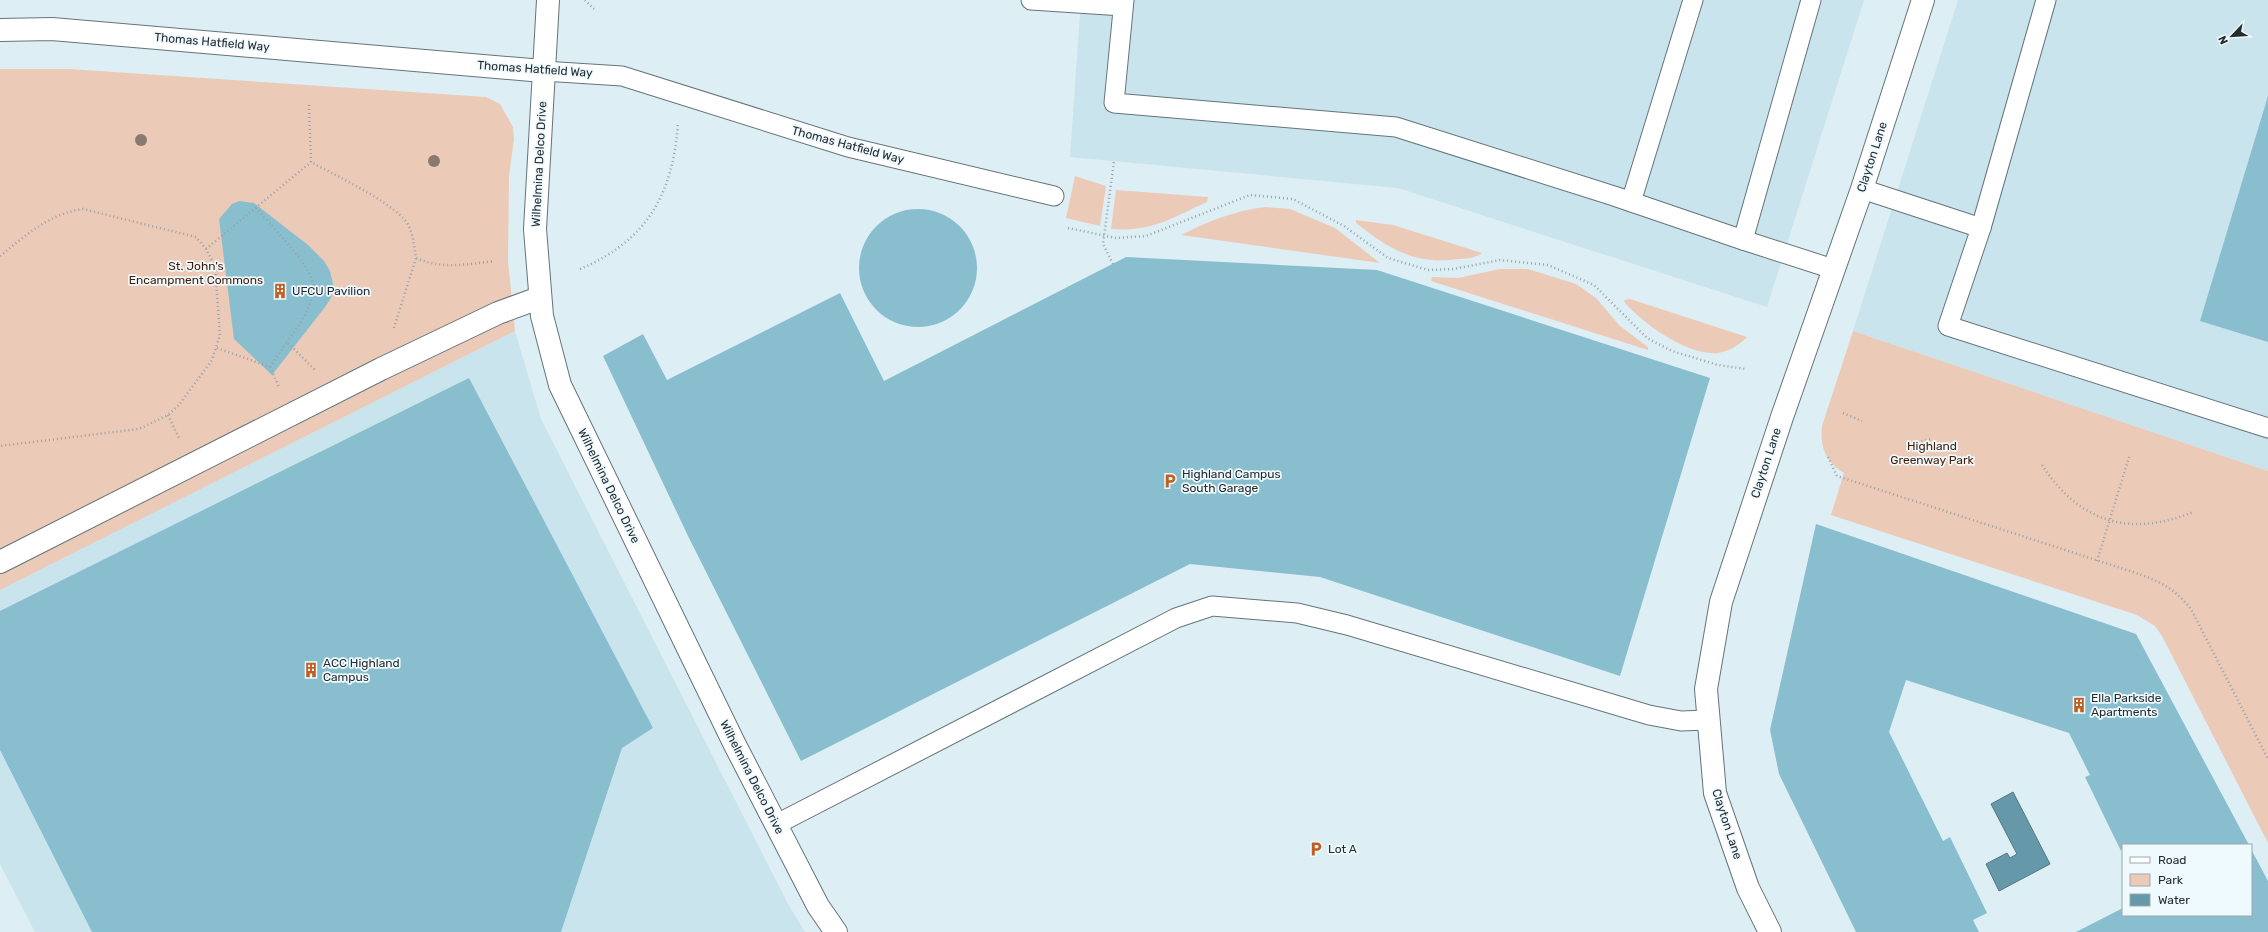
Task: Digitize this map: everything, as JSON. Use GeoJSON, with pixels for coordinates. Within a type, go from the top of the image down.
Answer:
{"type":"FeatureCollection","features":[{"type":"Feature","properties":{"kind":"street","name":"Wilhelmina Delco Drive"},"geometry":{"type":"LineString","coordinates":[[548,0],[535,229],[539,298],[542,316],[560,385],[734,743],[818,906],[836,932]]}},
{"type":"Feature","properties":{"kind":"street","name":"Clayton Lane"},"geometry":{"type":"LineString","coordinates":[[1770,932],[1748,888],[1715,793],[1706,689],[1721,602],[1782,417],[1862,189],[1923,0]]}},
{"type":"Feature","properties":{"kind":"street","name":"Thomas Hatfield Way"},"geometry":{"type":"LineString","coordinates":[[0,30],[52,29],[543,71]]}},
{"type":"Feature","properties":{"kind":"street"},"geometry":{"type":"LineString","coordinates":[[0,562],[336,391],[498,313],[539,298]]}},
{"type":"Feature","properties":{"kind":"lane"},"geometry":{"type":"LineString","coordinates":[[1031,0],[1124,3],[1114,103],[1396,127],[1631,202],[1833,269]]}},
{"type":"Feature","properties":{"kind":"lane"},"geometry":{"type":"LineString","coordinates":[[1631,202],[1693,0]]}},
{"type":"Feature","properties":{"kind":"lane"},"geometry":{"type":"LineString","coordinates":[[1743,240],[1810,0]]}},
{"type":"Feature","properties":{"kind":"lane"},"geometry":{"type":"LineString","coordinates":[[2046,0],[1981,228],[1948,326],[2268,428]]}},
{"type":"Feature","properties":{"kind":"lane","name":"Thomas Hatfield Way"},"geometry":{"type":"LineString","coordinates":[[543,71],[622,76],[848,147],[1054,196]]}},
{"type":"Feature","properties":{"kind":"lane"},"geometry":{"type":"LineString","coordinates":[[1862,189],[1981,228]]}},
{"type":"Feature","properties":{"kind":"lane"},"geometry":{"type":"LineString","coordinates":[[777,824],[1176,618],[1212,606],[1297,613],[1347,625],[1649,715],[1682,722],[1708,720]]}},
{"type":"Feature","properties":{"kind":"path"},"geometry":{"type":"LineString","coordinates":[[585,0],[594,9]]}},
{"type":"Feature","properties":{"kind":"path"},"geometry":{"type":"LineString","coordinates":[[309,105],[311,162]]}},
{"type":"Feature","properties":{"kind":"path"},"geometry":{"type":"LineString","coordinates":[[580,269],[603,259],[626,243],[647,220],[664,194],[674,156],[678,120]]}},
{"type":"Feature","properties":{"kind":"path"},"geometry":{"type":"LineString","coordinates":[[1112,264],[1103,244],[1114,161]]}},
{"type":"Feature","properties":{"kind":"path"},"geometry":{"type":"LineString","coordinates":[[206,249],[311,162]]}},
{"type":"Feature","properties":{"kind":"path"},"geometry":{"type":"LineString","coordinates":[[311,162],[369,194],[404,219],[413,236],[416,258],[381,369]]}},
{"type":"Feature","properties":{"kind":"path"},"geometry":{"type":"LineString","coordinates":[[1068,228],[1116,238],[1146,236],[1250,195],[1293,199],[1344,226],[1388,258],[1428,270],[1452,269],[1500,260],[1548,265],[1594,285],[1647,338],[1672,351],[1718,365],[1746,369]]}},
{"type":"Feature","properties":{"kind":"path"},"geometry":{"type":"LineString","coordinates":[[256,208],[307,269],[313,282],[311,298],[305,316],[270,366]]}},
{"type":"Feature","properties":{"kind":"path"},"geometry":{"type":"LineString","coordinates":[[0,256],[52,219],[66,211],[83,209],[196,238],[206,249],[215,266],[220,335],[212,360],[179,405],[168,415],[139,429],[0,446]]}},
{"type":"Feature","properties":{"kind":"path"},"geometry":{"type":"LineString","coordinates":[[416,258],[430,264],[451,267],[495,261]]}},
{"type":"Feature","properties":{"kind":"path"},"geometry":{"type":"LineString","coordinates":[[287,342],[336,391]]}},
{"type":"Feature","properties":{"kind":"path"},"geometry":{"type":"LineString","coordinates":[[217,348],[270,366],[292,414]]}},
{"type":"Feature","properties":{"kind":"path"},"geometry":{"type":"LineString","coordinates":[[1842,413],[1862,421]]}},
{"type":"Feature","properties":{"kind":"path"},"geometry":{"type":"LineString","coordinates":[[1906,446],[1931,439]]}},
{"type":"Feature","properties":{"kind":"path"},"geometry":{"type":"LineString","coordinates":[[2097,561],[2130,454]]}},
{"type":"Feature","properties":{"kind":"path"},"geometry":{"type":"LineString","coordinates":[[1828,457],[1837,476],[2154,579],[2168,585],[2181,596],[2191,609],[2268,759]]}},
{"type":"Feature","properties":{"kind":"path"},"geometry":{"type":"LineString","coordinates":[[2042,465],[2055,485],[2072,502],[2093,515],[2126,524],[2150,524],[2174,520],[2193,512]]}},
{"type":"Feature","properties":{"kind":"shaded area"},"geometry":{"type":"Polygon","coordinates":[[[1081,0],[1864,0],[1767,307],[1398,188],[1070,157],[1081,0]]]}},
{"type":"Feature","properties":{"kind":"shaded area"},"geometry":{"type":"Polygon","coordinates":[[[1958,0],[2268,0],[2268,471],[1853,331],[1958,0]]]}},
{"type":"Feature","properties":{"kind":"shaded area","name":"ACC Highland Campus"},"geometry":{"type":"Polygon","coordinates":[[[515,331],[541,419],[788,904],[805,932],[35,932],[0,864],[0,590],[515,331]]]}},
{"type":"Feature","properties":{"kind":"green space","name":"St. John's Encampment Commons"},"geometry":{"type":"Polygon","coordinates":[[[0,69],[69,69],[486,97],[500,104],[513,127],[514,139],[509,176],[508,261],[515,331],[0,590],[0,69]]]}},
{"type":"Feature","properties":{"kind":"green space"},"geometry":{"type":"Polygon","coordinates":[[[1075,176],[1106,186],[1100,226],[1066,218],[1075,176]]]}},
{"type":"Feature","properties":{"kind":"green space"},"geometry":{"type":"Polygon","coordinates":[[[1116,190],[1208,197],[1207,202],[1161,223],[1139,228],[1111,229],[1116,190]]]}},
{"type":"Feature","properties":{"kind":"green space"},"geometry":{"type":"Polygon","coordinates":[[[1265,207],[1290,209],[1335,228],[1380,263],[1181,235],[1222,217],[1265,207]]]}},
{"type":"Feature","properties":{"kind":"green space"},"geometry":{"type":"Polygon","coordinates":[[[1356,220],[1393,225],[1482,253],[1477,256],[1464,259],[1429,260],[1416,257],[1391,247],[1356,223],[1356,220]]]}},
{"type":"Feature","properties":{"kind":"green space"},"geometry":{"type":"Polygon","coordinates":[[[1500,269],[1528,269],[1576,284],[1596,298],[1620,326],[1648,347],[1648,350],[1431,281],[1432,277],[1458,278],[1500,269]]]}},
{"type":"Feature","properties":{"kind":"green space"},"geometry":{"type":"Polygon","coordinates":[[[1630,299],[1747,337],[1734,347],[1718,353],[1706,353],[1693,349],[1667,337],[1643,320],[1625,303],[1624,300],[1630,299]]]}},
{"type":"Feature","properties":{"kind":"green space","name":"Highland Greenway Park"},"geometry":{"type":"Polygon","coordinates":[[[1853,331],[2268,471],[2268,843],[2162,636],[2155,626],[2137,615],[1831,515],[1844,473],[1832,464],[1825,453],[1822,441],[1822,426],[1853,331]]]}},
{"type":"Feature","properties":{"kind":"water"},"geometry":{"type":"Polygon","coordinates":[[[2013,792],[2050,864],[1999,891],[1986,864],[2007,853],[2010,858],[2017,854],[1991,804],[2013,792]]]}},
{"type":"Feature","properties":{"kind":"building"},"geometry":{"type":"Polygon","coordinates":[[[2268,96],[2268,342],[2200,321],[2268,96]]]}},
{"type":"Feature","properties":{"kind":"building","name":"UFCU Pavilion"},"geometry":{"type":"Polygon","coordinates":[[[239,201],[254,203],[308,245],[324,261],[330,271],[333,284],[331,298],[325,307],[272,375],[234,339],[219,219],[232,204],[239,201]]]}},
{"type":"Feature","properties":{"kind":"building"},"geometry":{"type":"Polygon","coordinates":[[[918,209],[941,213],[960,226],[973,245],[977,268],[973,291],[960,310],[941,323],[918,327],[895,323],[876,310],[863,291],[859,268],[863,245],[876,226],[895,213],[918,209]]]}},
{"type":"Feature","properties":{"kind":"building","name":"Highland Campus South Garage"},"geometry":{"type":"Polygon","coordinates":[[[1126,257],[1377,270],[1710,378],[1620,676],[1320,577],[1190,564],[801,761],[688,536],[603,356],[643,334],[667,380],[840,293],[884,381],[1126,257]]]}},
{"type":"Feature","properties":{"kind":"building","name":"ACC Highland Campus"},"geometry":{"type":"Polygon","coordinates":[[[469,378],[653,728],[622,748],[561,932],[92,932],[0,750],[0,611],[469,378]]]}},
{"type":"Feature","properties":{"kind":"building","name":"Ella Parkside Apartments"},"geometry":{"type":"Polygon","coordinates":[[[1816,524],[2136,634],[2248,844],[2122,844],[2121,851],[2085,777],[2090,775],[2069,733],[1906,680],[1889,732],[1943,841],[1950,837],[1987,913],[1973,920],[1979,932],[1856,932],[1779,774],[1770,730],[1816,524]]]}},
{"type":"Feature","properties":{"kind":"building"},"geometry":{"type":"Polygon","coordinates":[[[2252,851],[2268,881],[2268,932],[2076,932],[2122,909],[2122,916],[2252,916],[2252,851]]]}},
{"type":"Feature","properties":{"kind":"place","name":"UFCU Pavilion"},"geometry":{"type":"Point","coordinates":[280,291]}},
{"type":"Feature","properties":{"kind":"place","name":"Highland Campus South Garage"},"geometry":{"type":"Point","coordinates":[1170,481]}},
{"type":"Feature","properties":{"kind":"place","name":"ACC Highland Campus"},"geometry":{"type":"Point","coordinates":[311,670]}},
{"type":"Feature","properties":{"kind":"place","name":"Ella Parkside Apartments"},"geometry":{"type":"Point","coordinates":[2079,705]}},
{"type":"Feature","properties":{"kind":"place","name":"Lot A"},"geometry":{"type":"Point","coordinates":[1316,849]}}]}
